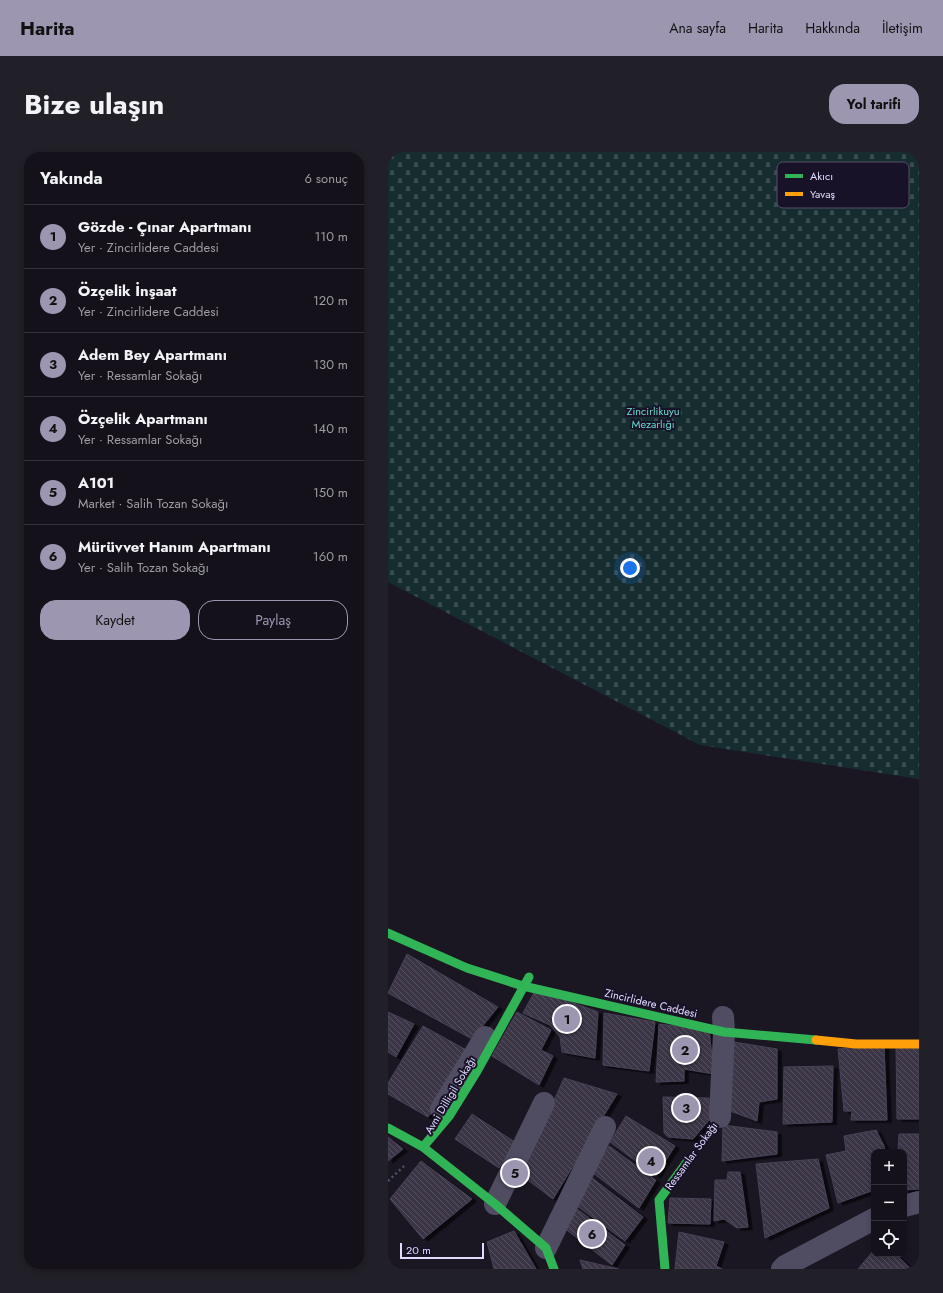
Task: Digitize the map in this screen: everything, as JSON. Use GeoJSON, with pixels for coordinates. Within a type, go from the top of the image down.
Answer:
{"type":"FeatureCollection","features":[{"type":"Feature","properties":{"kind":"street"},"geometry":{"type":"LineString","coordinates":[[388,924],[457,954]]}},
{"type":"Feature","properties":{"kind":"street","name":"Zincirlidere Caddesi"},"geometry":{"type":"LineString","coordinates":[[388,933],[467,968],[723,1021],[856,1044],[919,1044]]}},
{"type":"Feature","properties":{"kind":"street","name":"Avni Dilligil Sokağı"},"geometry":{"type":"LineString","coordinates":[[423,1147],[424,1137],[526,980]]}},
{"type":"Feature","properties":{"kind":"street","name":"Ressamlar Sokağı"},"geometry":{"type":"LineString","coordinates":[[720,1117],[723,1021]]}},
{"type":"Feature","properties":{"kind":"street"},"geometry":{"type":"LineString","coordinates":[[495,1204],[544,1103]]}},
{"type":"Feature","properties":{"kind":"street"},"geometry":{"type":"LineString","coordinates":[[546,1248],[605,1127]]}},
{"type":"Feature","properties":{"kind":"street"},"geometry":{"type":"LineString","coordinates":[[388,1128],[423,1147],[495,1204],[546,1248],[554,1269]]}},
{"type":"Feature","properties":{"kind":"street","name":"Ressamlar Sokağı"},"geometry":{"type":"LineString","coordinates":[[665,1269],[659,1200],[687,1162]]}},
{"type":"Feature","properties":{"kind":"street"},"geometry":{"type":"LineString","coordinates":[[907,1205],[919,1202]]}},
{"type":"Feature","properties":{"kind":"street"},"geometry":{"type":"LineString","coordinates":[[784,1268],[871,1221]]}},
{"type":"Feature","properties":{"kind":"green space","name":"Zincirlikuyu Mezarlığı"},"geometry":{"type":"Polygon","coordinates":[[[388,152],[919,152],[919,779],[700,745],[388,582],[388,152]]]}},
{"type":"Feature","properties":{"kind":"building"},"geometry":{"type":"Polygon","coordinates":[[[407,954],[498,1007],[472,1039],[388,993],[407,954]]]}},
{"type":"Feature","properties":{"kind":"building"},"geometry":{"type":"Polygon","coordinates":[[[536,989],[598,1012],[595,1058],[562,1052],[560,1037],[550,1025],[523,1013],[536,989]]]}},
{"type":"Feature","properties":{"kind":"building"},"geometry":{"type":"Polygon","coordinates":[[[388,1012],[414,1024],[396,1057],[388,1052],[388,1012]]]}},
{"type":"Feature","properties":{"kind":"building"},"geometry":{"type":"Polygon","coordinates":[[[517,1012],[551,1030],[541,1050],[553,1056],[539,1085],[492,1056],[517,1012]]]}},
{"type":"Feature","properties":{"kind":"building"},"geometry":{"type":"Polygon","coordinates":[[[604,1013],[655,1022],[649,1071],[603,1065],[604,1013]]]}},
{"type":"Feature","properties":{"kind":"building"},"geometry":{"type":"Polygon","coordinates":[[[659,1024],[709,1030],[714,1074],[684,1069],[684,1081],[656,1082],[659,1024]]]}},
{"type":"Feature","properties":{"kind":"building"},"geometry":{"type":"Polygon","coordinates":[[[423,1026],[470,1052],[428,1117],[388,1094],[388,1083],[423,1026]]]}},
{"type":"Feature","properties":{"kind":"building"},"geometry":{"type":"Polygon","coordinates":[[[734,1042],[777,1049],[777,1099],[759,1102],[757,1121],[730,1111],[734,1042]]]}},
{"type":"Feature","properties":{"kind":"building"},"geometry":{"type":"Polygon","coordinates":[[[884,1046],[887,1120],[851,1120],[852,1111],[844,1111],[838,1049],[884,1046]]]}},
{"type":"Feature","properties":{"kind":"building"},"geometry":{"type":"Polygon","coordinates":[[[896,1047],[919,1048],[919,1119],[897,1119],[896,1047]]]}},
{"type":"Feature","properties":{"kind":"building"},"geometry":{"type":"Polygon","coordinates":[[[833,1066],[832,1122],[783,1124],[784,1067],[833,1066]]]}},
{"type":"Feature","properties":{"kind":"building"},"geometry":{"type":"Polygon","coordinates":[[[564,1078],[617,1094],[553,1199],[521,1175],[564,1078]]]}},
{"type":"Feature","properties":{"kind":"building"},"geometry":{"type":"Polygon","coordinates":[[[663,1097],[709,1098],[710,1119],[693,1139],[668,1137],[664,1133],[663,1097]]]}},
{"type":"Feature","properties":{"kind":"building"},"geometry":{"type":"Polygon","coordinates":[[[472,1114],[515,1142],[499,1168],[455,1139],[472,1114]]]}},
{"type":"Feature","properties":{"kind":"building"},"geometry":{"type":"Polygon","coordinates":[[[626,1116],[675,1146],[656,1176],[610,1142],[626,1116]]]}},
{"type":"Feature","properties":{"kind":"building"},"geometry":{"type":"Polygon","coordinates":[[[723,1125],[777,1132],[777,1154],[722,1161],[723,1125]]]}},
{"type":"Feature","properties":{"kind":"building"},"geometry":{"type":"Polygon","coordinates":[[[876,1130],[884,1149],[871,1149],[871,1191],[838,1203],[826,1155],[846,1151],[844,1136],[876,1130]]]}},
{"type":"Feature","properties":{"kind":"building"},"geometry":{"type":"Polygon","coordinates":[[[899,1134],[919,1134],[919,1189],[907,1190],[907,1149],[898,1149],[899,1134]]]}},
{"type":"Feature","properties":{"kind":"building"},"geometry":{"type":"Polygon","coordinates":[[[388,1137],[403,1149],[388,1161],[388,1137]]]}},
{"type":"Feature","properties":{"kind":"building"},"geometry":{"type":"Polygon","coordinates":[[[609,1146],[656,1180],[639,1208],[593,1173],[609,1146]]]}},
{"type":"Feature","properties":{"kind":"building"},"geometry":{"type":"Polygon","coordinates":[[[818,1159],[829,1208],[765,1238],[756,1164],[818,1159]]]}},
{"type":"Feature","properties":{"kind":"building"},"geometry":{"type":"Polygon","coordinates":[[[421,1161],[472,1199],[423,1239],[390,1199],[421,1161]]]}},
{"type":"Feature","properties":{"kind":"building"},"geometry":{"type":"Polygon","coordinates":[[[728,1172],[740,1172],[748,1227],[737,1228],[724,1219],[714,1221],[715,1180],[727,1180],[728,1172]]]}},
{"type":"Feature","properties":{"kind":"building"},"geometry":{"type":"Polygon","coordinates":[[[591,1177],[643,1217],[625,1241],[573,1203],[591,1177]]]}},
{"type":"Feature","properties":{"kind":"building"},"geometry":{"type":"Polygon","coordinates":[[[670,1198],[711,1199],[710,1224],[668,1223],[670,1198]]]}},
{"type":"Feature","properties":{"kind":"building"},"geometry":{"type":"Polygon","coordinates":[[[572,1205],[625,1245],[612,1265],[559,1224],[572,1205]]]}},
{"type":"Feature","properties":{"kind":"building"},"geometry":{"type":"Polygon","coordinates":[[[514,1231],[536,1269],[494,1269],[487,1242],[514,1231]]]}},
{"type":"Feature","properties":{"kind":"building"},"geometry":{"type":"Polygon","coordinates":[[[679,1232],[724,1242],[716,1266],[722,1269],[675,1269],[679,1232]]]}},
{"type":"Feature","properties":{"kind":"building"},"geometry":{"type":"Polygon","coordinates":[[[871,1254],[871,1257],[899,1257],[911,1269],[858,1269],[871,1254]]]}},
{"type":"Feature","properties":{"kind":"building"},"geometry":{"type":"Polygon","coordinates":[[[580,1260],[619,1269],[583,1269],[580,1260]]]}},
{"type":"Feature","properties":{"kind":"traffic: fast"},"geometry":{"type":"LineString","coordinates":[[388,933],[467,968],[523,986],[724,1032],[816,1040]]}},
{"type":"Feature","properties":{"kind":"traffic: fast"},"geometry":{"type":"LineString","coordinates":[[423,1147],[450,1115],[476,1073],[529,977]]}},
{"type":"Feature","properties":{"kind":"traffic: fast"},"geometry":{"type":"LineString","coordinates":[[388,1128],[423,1147],[495,1204],[546,1248],[554,1269]]}},
{"type":"Feature","properties":{"kind":"traffic: fast"},"geometry":{"type":"LineString","coordinates":[[665,1269],[659,1200],[687,1162]]}},
{"type":"Feature","properties":{"kind":"traffic: slow"},"geometry":{"type":"LineString","coordinates":[[816,1040],[856,1044],[919,1044]]}},
{"type":"Feature","properties":{"kind":"place","name":"Gözde - Çınar Apartmanı"},"geometry":{"type":"Point","coordinates":[567,1019]}},
{"type":"Feature","properties":{"kind":"place","name":"Özçelik İnşaat"},"geometry":{"type":"Point","coordinates":[685,1050]}},
{"type":"Feature","properties":{"kind":"place","name":"Adem Bey Apartmanı"},"geometry":{"type":"Point","coordinates":[686,1108]}},
{"type":"Feature","properties":{"kind":"place","name":"Özçelik Apartmanı"},"geometry":{"type":"Point","coordinates":[651,1161]}},
{"type":"Feature","properties":{"kind":"place","name":"A101"},"geometry":{"type":"Point","coordinates":[515,1173]}},
{"type":"Feature","properties":{"kind":"place","name":"Mürüvvet Hanım Apartmanı"},"geometry":{"type":"Point","coordinates":[592,1234]}}]}
